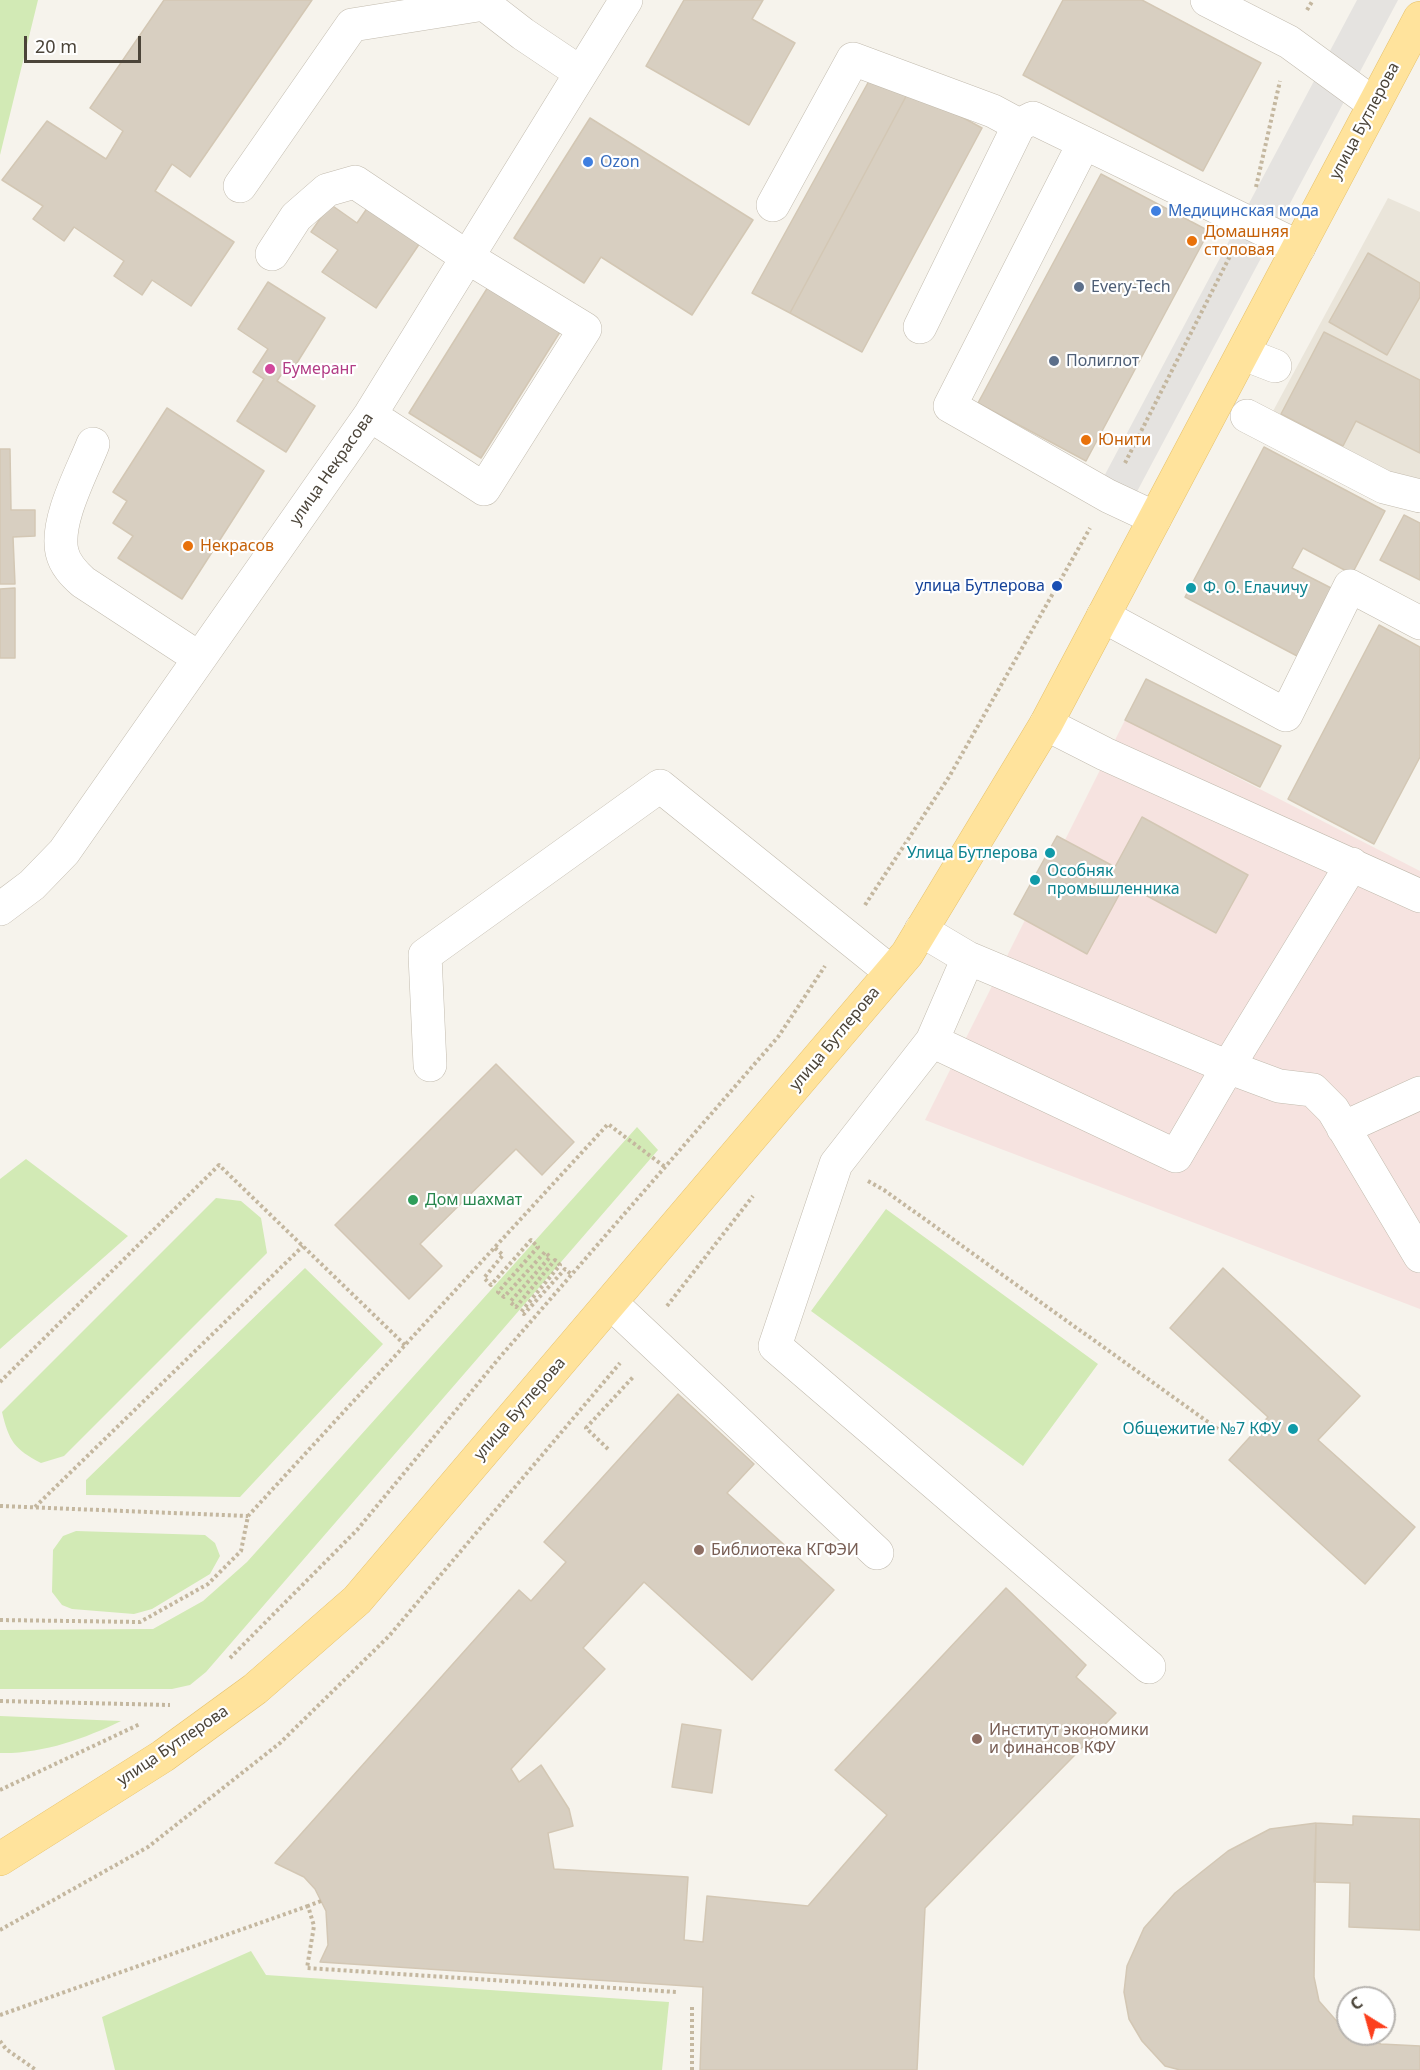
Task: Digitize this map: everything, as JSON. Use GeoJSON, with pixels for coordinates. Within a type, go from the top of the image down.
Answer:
{"type":"FeatureCollection","features":[{"type":"Feature","properties":{"kind":"main road","name":"улица Бутлерова"},"geometry":{"type":"LineString","coordinates":[[0,1859],[163,1756],[246,1696],[357,1600],[907,954],[1046,724],[1420,18]]}},
{"type":"Feature","properties":{"kind":"street","name":"улица Некрасова"},"geometry":{"type":"LineString","coordinates":[[0,909],[32,885],[64,852],[370,415],[626,0]]}},
{"type":"Feature","properties":{"kind":"street"},"geometry":{"type":"LineString","coordinates":[[1207,0],[1289,42],[1374,104]]}},
{"type":"Feature","properties":{"kind":"street"},"geometry":{"type":"LineString","coordinates":[[240,186],[352,25],[482,2],[523,34],[581,73]]}},
{"type":"Feature","properties":{"kind":"street"},"geometry":{"type":"LineString","coordinates":[[773,205],[853,59],[993,111],[1019,125]]}},
{"type":"Feature","properties":{"kind":"street"},"geometry":{"type":"LineString","coordinates":[[920,327],[1019,125],[1033,118],[1299,247]]}},
{"type":"Feature","properties":{"kind":"street"},"geometry":{"type":"LineString","coordinates":[[1084,143],[950,406],[1108,496],[1155,518]]}},
{"type":"Feature","properties":{"kind":"street"},"geometry":{"type":"LineString","coordinates":[[272,254],[296,217],[327,190],[355,182],[467,257],[585,329],[484,489],[370,415]]}},
{"type":"Feature","properties":{"kind":"street"},"geometry":{"type":"LineString","coordinates":[[1244,354],[1275,366]]}},
{"type":"Feature","properties":{"kind":"street"},"geometry":{"type":"LineString","coordinates":[[1247,416],[1384,488],[1420,496]]}},
{"type":"Feature","properties":{"kind":"street"},"geometry":{"type":"LineString","coordinates":[[93,444],[66,514],[61,534],[62,552],[70,570],[83,582],[200,658]]}},
{"type":"Feature","properties":{"kind":"street"},"geometry":{"type":"LineString","coordinates":[[1103,616],[1286,715],[1350,586],[1420,623]]}},
{"type":"Feature","properties":{"kind":"street"},"geometry":{"type":"LineString","coordinates":[[1046,724],[1105,754],[1420,896]]}},
{"type":"Feature","properties":{"kind":"street"},"geometry":{"type":"LineString","coordinates":[[430,1065],[425,955],[660,786],[891,972]]}},
{"type":"Feature","properties":{"kind":"street"},"geometry":{"type":"LineString","coordinates":[[932,1041],[1176,1156],[1352,864]]}},
{"type":"Feature","properties":{"kind":"street"},"geometry":{"type":"LineString","coordinates":[[921,930],[968,958],[1228,1067],[1279,1086],[1313,1090],[1333,1110],[1420,1256]]}},
{"type":"Feature","properties":{"kind":"street"},"geometry":{"type":"LineString","coordinates":[[968,958],[932,1041],[836,1164],[776,1346],[1149,1667]]}},
{"type":"Feature","properties":{"kind":"street"},"geometry":{"type":"LineString","coordinates":[[1343,1128],[1420,1093]]}},
{"type":"Feature","properties":{"kind":"street"},"geometry":{"type":"LineString","coordinates":[[610,1303],[877,1553]]}},
{"type":"Feature","properties":{"kind":"path"},"geometry":{"type":"LineString","coordinates":[[228,1660],[357,1530],[571,1274],[778,1036],[949,777],[1108,496],[1248,223],[1289,42],[1313,0]]}},
{"type":"Feature","properties":{"kind":"path"},"geometry":{"type":"LineString","coordinates":[[0,1620],[140,1622],[208,1584],[241,1551],[248,1516],[608,1124],[664,1167]]}},
{"type":"Feature","properties":{"kind":"path"},"geometry":{"type":"LineString","coordinates":[[836,1164],[884,1190],[1222,1432]]}},
{"type":"Feature","properties":{"kind":"path"},"geometry":{"type":"LineString","coordinates":[[0,1382],[219,1165],[405,1345]]}},
{"type":"Feature","properties":{"kind":"path"},"geometry":{"type":"LineString","coordinates":[[495,1248],[503,1255],[484,1278],[491,1285],[531,1240],[538,1247],[498,1292],[504,1297],[545,1252],[550,1257],[510,1302],[516,1307],[555,1260],[560,1265],[521,1312],[524,1314],[565,1269],[571,1274]]}},
{"type":"Feature","properties":{"kind":"path"},"geometry":{"type":"LineString","coordinates":[[35,1507],[303,1246]]}},
{"type":"Feature","properties":{"kind":"path"},"geometry":{"type":"LineString","coordinates":[[608,1449],[586,1428],[634,1376],[620,1364]]}},
{"type":"Feature","properties":{"kind":"path"},"geometry":{"type":"LineString","coordinates":[[0,1506],[248,1516]]}},
{"type":"Feature","properties":{"kind":"path"},"geometry":{"type":"LineString","coordinates":[[162,1711],[179,1699]]}},
{"type":"Feature","properties":{"kind":"path"},"geometry":{"type":"LineString","coordinates":[[0,1701],[171,1705]]}},
{"type":"Feature","properties":{"kind":"path"},"geometry":{"type":"LineString","coordinates":[[0,1791],[144,1722]]}},
{"type":"Feature","properties":{"kind":"path"},"geometry":{"type":"LineString","coordinates":[[0,2015],[321,1901]]}},
{"type":"Feature","properties":{"kind":"path"},"geometry":{"type":"LineString","coordinates":[[308,1906],[314,1926],[307,1968],[676,1992]]}},
{"type":"Feature","properties":{"kind":"path"},"geometry":{"type":"LineString","coordinates":[[692,2004],[692,2070]]}},
{"type":"Feature","properties":{"kind":"path"},"geometry":{"type":"LineString","coordinates":[[0,2041],[6,2049],[36,2070]]}},
{"type":"Feature","properties":{"kind":"shaded area"},"geometry":{"type":"Polygon","coordinates":[[[1357,0],[1398,0],[1132,501],[1100,484],[1357,0]]]}},
{"type":"Feature","properties":{"kind":"shaded area"},"geometry":{"type":"Polygon","coordinates":[[[1388,198],[1420,212],[1420,492],[1266,424],[1388,198]]]}},
{"type":"Feature","properties":{"kind":"shaded area"},"geometry":{"type":"Polygon","coordinates":[[[1125,720],[1420,871],[1420,1309],[925,1120],[1125,720]]]}},
{"type":"Feature","properties":{"kind":"green space"},"geometry":{"type":"Polygon","coordinates":[[[0,0],[38,0],[0,155],[0,0]]]}},
{"type":"Feature","properties":{"kind":"green space"},"geometry":{"type":"Polygon","coordinates":[[[637,1127],[658,1150],[206,1672],[190,1685],[172,1689],[0,1689],[0,1630],[153,1629],[203,1601],[247,1562],[637,1127]]]}},
{"type":"Feature","properties":{"kind":"green space"},"geometry":{"type":"Polygon","coordinates":[[[26,1159],[128,1236],[0,1349],[0,1179],[26,1159]]]}},
{"type":"Feature","properties":{"kind":"green space"},"geometry":{"type":"Polygon","coordinates":[[[216,1198],[241,1201],[261,1218],[267,1253],[64,1456],[41,1463],[24,1453],[10,1437],[2,1412],[216,1198]]]}},
{"type":"Feature","properties":{"kind":"green space"},"geometry":{"type":"Polygon","coordinates":[[[886,1209],[1098,1364],[1023,1466],[811,1311],[886,1209]]]}},
{"type":"Feature","properties":{"kind":"green space"},"geometry":{"type":"Polygon","coordinates":[[[305,1268],[383,1344],[240,1497],[86,1495],[86,1480],[305,1268]]]}},
{"type":"Feature","properties":{"kind":"green space"},"geometry":{"type":"Polygon","coordinates":[[[76,1531],[205,1535],[215,1543],[220,1556],[210,1574],[152,1609],[134,1614],[72,1609],[62,1605],[52,1592],[53,1550],[63,1536],[76,1531]]]}},
{"type":"Feature","properties":{"kind":"green space"},"geometry":{"type":"Polygon","coordinates":[[[0,1716],[121,1721],[92,1734],[47,1748],[0,1753],[0,1716]]]}},
{"type":"Feature","properties":{"kind":"green space"},"geometry":{"type":"Polygon","coordinates":[[[251,1951],[266,1975],[669,2002],[662,2070],[115,2070],[102,2017],[251,1951]]]}},
{"type":"Feature","properties":{"kind":"building"},"geometry":{"type":"Polygon","coordinates":[[[164,0],[312,0],[190,177],[172,164],[155,191],[234,242],[191,306],[152,280],[142,295],[114,276],[124,261],[74,227],[64,241],[33,219],[43,206],[2,180],[47,121],[106,159],[123,131],[90,108],[164,0]]]}},
{"type":"Feature","properties":{"kind":"building"},"geometry":{"type":"Polygon","coordinates":[[[684,0],[763,0],[752,19],[795,43],[749,125],[646,66],[684,0]]]}},
{"type":"Feature","properties":{"kind":"building"},"geometry":{"type":"Polygon","coordinates":[[[1063,0],[1142,0],[1261,63],[1203,171],[1023,75],[1063,0]]]}},
{"type":"Feature","properties":{"kind":"building"},"geometry":{"type":"Polygon","coordinates":[[[875,70],[910,89],[790,313],[752,293],[875,70]]]}},
{"type":"Feature","properties":{"kind":"building"},"geometry":{"type":"Polygon","coordinates":[[[910,89],[982,128],[862,352],[790,313],[910,89]]]}},
{"type":"Feature","properties":{"kind":"building"},"geometry":{"type":"Polygon","coordinates":[[[590,118],[753,220],[692,315],[601,257],[584,283],[514,238],[590,118]]]}},
{"type":"Feature","properties":{"kind":"building"},"geometry":{"type":"Polygon","coordinates":[[[1101,174],[1209,231],[1086,461],[978,403],[1101,174]]]}},
{"type":"Feature","properties":{"kind":"building"},"geometry":{"type":"Polygon","coordinates":[[[330,204],[357,223],[370,204],[422,240],[376,308],[322,272],[338,250],[311,232],[330,204]]]}},
{"type":"Feature","properties":{"kind":"building"},"geometry":{"type":"Polygon","coordinates":[[[1368,253],[1420,283],[1420,297],[1387,355],[1329,322],[1368,253]]]}},
{"type":"Feature","properties":{"kind":"building","name":"Бумеранг"},"geometry":{"type":"Polygon","coordinates":[[[268,282],[325,318],[295,366],[289,363],[277,381],[315,406],[286,452],[237,421],[264,379],[253,372],[268,349],[238,329],[268,282]]]}},
{"type":"Feature","properties":{"kind":"building"},"geometry":{"type":"Polygon","coordinates":[[[488,287],[560,332],[481,458],[409,413],[488,287]]]}},
{"type":"Feature","properties":{"kind":"building"},"geometry":{"type":"Polygon","coordinates":[[[1324,332],[1420,380],[1420,453],[1356,421],[1343,446],[1281,414],[1324,332]]]}},
{"type":"Feature","properties":{"kind":"building"},"geometry":{"type":"Polygon","coordinates":[[[167,408],[264,471],[182,599],[118,558],[133,536],[113,523],[127,501],[113,492],[167,408]]]}},
{"type":"Feature","properties":{"kind":"building"},"geometry":{"type":"Polygon","coordinates":[[[1264,447],[1385,511],[1352,574],[1303,548],[1292,568],[1335,590],[1299,657],[1185,597],[1264,447]]]}},
{"type":"Feature","properties":{"kind":"building"},"geometry":{"type":"Polygon","coordinates":[[[0,449],[10,449],[11,510],[35,510],[35,536],[13,537],[15,584],[0,584],[0,449]]]}},
{"type":"Feature","properties":{"kind":"building"},"geometry":{"type":"Polygon","coordinates":[[[1404,515],[1420,523],[1420,580],[1380,560],[1404,515]]]}},
{"type":"Feature","properties":{"kind":"building"},"geometry":{"type":"Polygon","coordinates":[[[15,588],[15,658],[0,658],[0,589],[15,588]]]}},
{"type":"Feature","properties":{"kind":"building"},"geometry":{"type":"Polygon","coordinates":[[[1379,625],[1420,647],[1420,757],[1374,844],[1288,799],[1379,625]]]}},
{"type":"Feature","properties":{"kind":"building"},"geometry":{"type":"Polygon","coordinates":[[[1146,679],[1281,746],[1260,787],[1125,720],[1146,679]]]}},
{"type":"Feature","properties":{"kind":"building"},"geometry":{"type":"Polygon","coordinates":[[[1142,817],[1248,875],[1216,933],[1125,884],[1087,954],[1014,914],[1057,836],[1115,867],[1142,817]]]}},
{"type":"Feature","properties":{"kind":"building","name":"Дом шахмат"},"geometry":{"type":"Polygon","coordinates":[[[496,1064],[574,1142],[542,1175],[516,1149],[420,1244],[442,1266],[409,1299],[335,1225],[496,1064]]]}},
{"type":"Feature","properties":{"kind":"building","name":"Общежитие №7 КФУ"},"geometry":{"type":"Polygon","coordinates":[[[1223,1268],[1360,1396],[1318,1440],[1415,1527],[1365,1584],[1229,1460],[1268,1417],[1170,1328],[1223,1268]]]}},
{"type":"Feature","properties":{"kind":"building","name":"Институт экономики и финансов КФУ"},"geometry":{"type":"Polygon","coordinates":[[[678,1394],[754,1464],[727,1493],[834,1590],[752,1680],[644,1582],[583,1648],[605,1669],[511,1769],[519,1782],[541,1765],[569,1809],[573,1826],[548,1833],[554,1869],[688,1877],[684,1940],[703,1942],[707,1896],[808,1906],[887,1815],[835,1770],[1006,1588],[1086,1665],[1076,1677],[1116,1713],[925,1908],[917,2070],[700,2070],[703,1987],[320,1962],[328,1945],[326,1911],[315,1889],[304,1877],[275,1863],[519,1590],[531,1601],[566,1562],[544,1542],[678,1394]]]}},
{"type":"Feature","properties":{"kind":"building"},"geometry":{"type":"Polygon","coordinates":[[[682,1724],[721,1730],[712,1793],[672,1787],[682,1724]]]}},
{"type":"Feature","properties":{"kind":"building"},"geometry":{"type":"Polygon","coordinates":[[[1353,1816],[1420,1819],[1420,1930],[1349,1927],[1350,1883],[1314,1882],[1316,1823],[1353,1825],[1353,1816]]]}},
{"type":"Feature","properties":{"kind":"building"},"geometry":{"type":"Polygon","coordinates":[[[1316,1823],[1314,1977],[1319,2001],[1336,2020],[1336,2046],[1420,2046],[1420,2070],[1180,2070],[1165,2066],[1142,2041],[1129,2019],[1124,1992],[1127,1966],[1144,1928],[1175,1893],[1228,1851],[1270,1829],[1316,1823]]]}},
{"type":"Feature","properties":{"kind":"place","name":"Ozon"},"geometry":{"type":"Point","coordinates":[588,162]}},
{"type":"Feature","properties":{"kind":"place","name":"Медицинская мода"},"geometry":{"type":"Point","coordinates":[1156,211]}},
{"type":"Feature","properties":{"kind":"place","name":"Домашняя столовая"},"geometry":{"type":"Point","coordinates":[1192,241]}},
{"type":"Feature","properties":{"kind":"place","name":"Every-Tech"},"geometry":{"type":"Point","coordinates":[1079,287]}},
{"type":"Feature","properties":{"kind":"place","name":"Полиглот"},"geometry":{"type":"Point","coordinates":[1054,361]}},
{"type":"Feature","properties":{"kind":"place","name":"Бумеранг"},"geometry":{"type":"Point","coordinates":[270,369]}},
{"type":"Feature","properties":{"kind":"place","name":"Юнити"},"geometry":{"type":"Point","coordinates":[1086,440]}},
{"type":"Feature","properties":{"kind":"place","name":"Некрасов"},"geometry":{"type":"Point","coordinates":[188,546]}},
{"type":"Feature","properties":{"kind":"place","name":"улица Бутлерова"},"geometry":{"type":"Point","coordinates":[1057,586]}},
{"type":"Feature","properties":{"kind":"place","name":"Ф. О. Елачичу"},"geometry":{"type":"Point","coordinates":[1191,588]}},
{"type":"Feature","properties":{"kind":"place","name":"Улица Бутлерова"},"geometry":{"type":"Point","coordinates":[1050,853]}},
{"type":"Feature","properties":{"kind":"place","name":"Особняк промышленника"},"geometry":{"type":"Point","coordinates":[1035,880]}},
{"type":"Feature","properties":{"kind":"place","name":"Дом шахмат"},"geometry":{"type":"Point","coordinates":[413,1200]}},
{"type":"Feature","properties":{"kind":"place","name":"Общежитие №7 КФУ"},"geometry":{"type":"Point","coordinates":[1293,1429]}},
{"type":"Feature","properties":{"kind":"place","name":"Библиотека КГФЭИ"},"geometry":{"type":"Point","coordinates":[699,1550]}},
{"type":"Feature","properties":{"kind":"place","name":"Институт экономики и финансов КФУ"},"geometry":{"type":"Point","coordinates":[977,1739]}}]}
